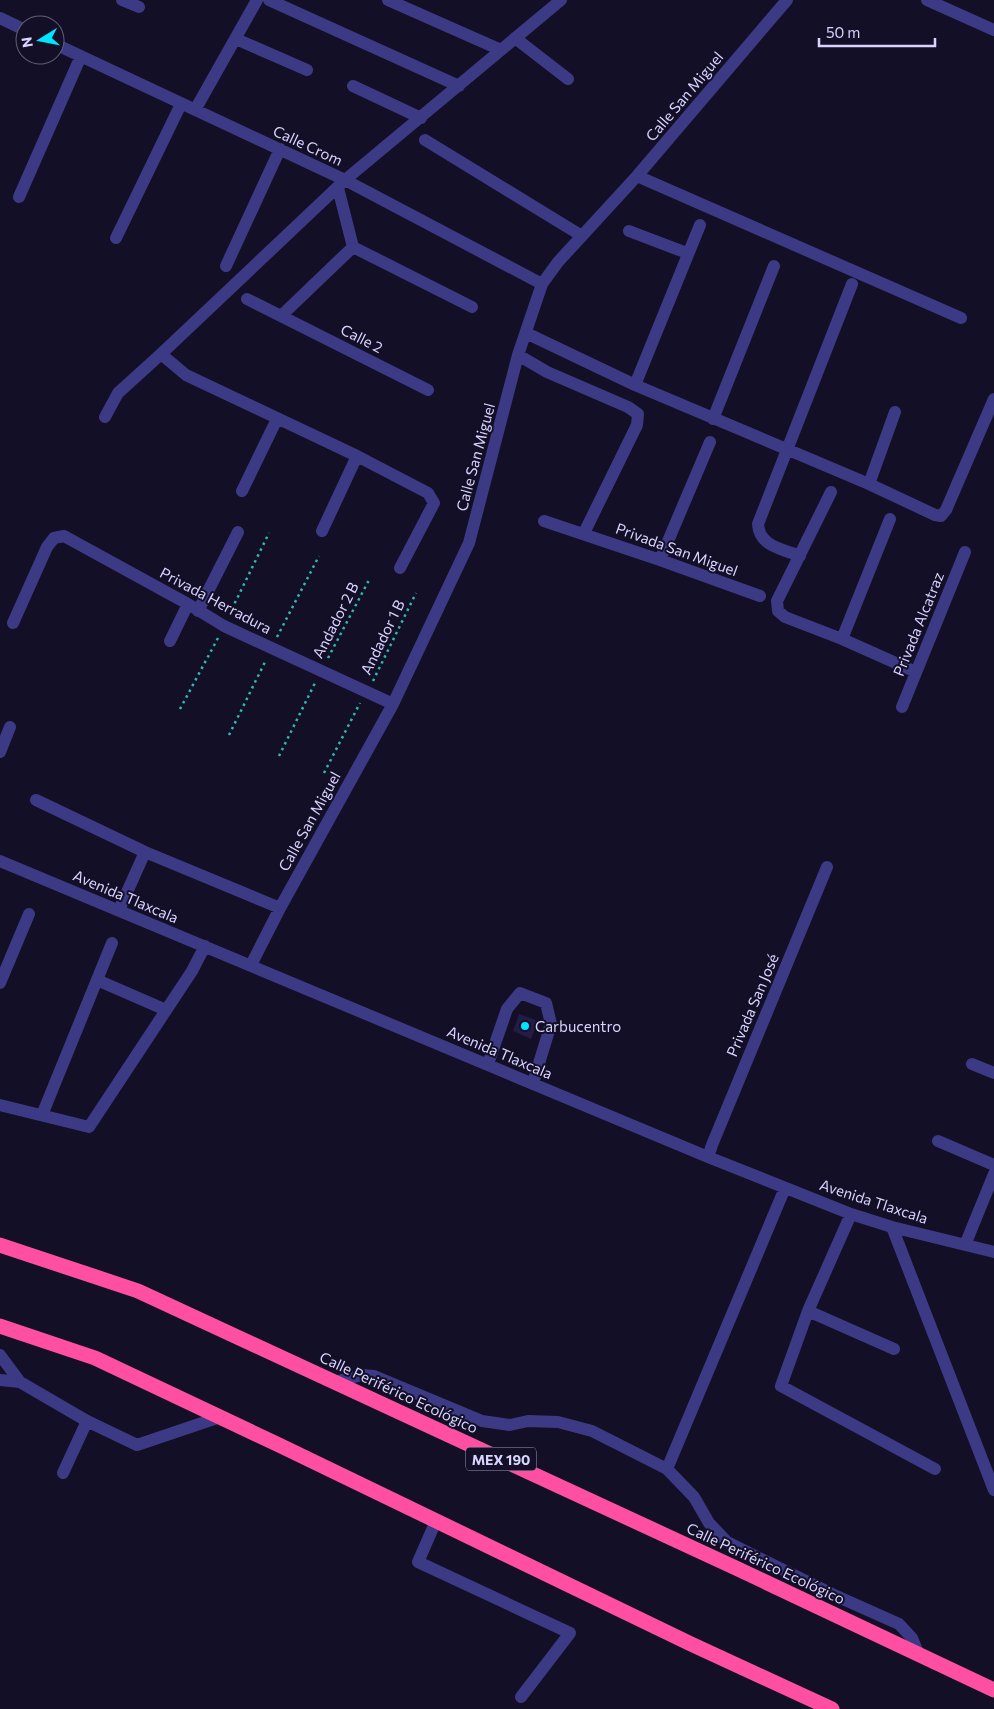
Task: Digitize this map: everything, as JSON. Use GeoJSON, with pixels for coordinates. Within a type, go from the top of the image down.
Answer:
{"type":"FeatureCollection","features":[{"type":"Feature","properties":{"kind":"highway","name":"Calle Periférico Ecológico"},"geometry":{"type":"LineString","coordinates":[[0,1246],[138,1291],[994,1690]]}},
{"type":"Feature","properties":{"kind":"highway"},"geometry":{"type":"LineString","coordinates":[[0,1326],[95,1358],[691,1644],[832,1709]]}},
{"type":"Feature","properties":{"kind":"street"},"geometry":{"type":"LineString","coordinates":[[122,0],[138,8]]}},
{"type":"Feature","properties":{"kind":"street"},"geometry":{"type":"LineString","coordinates":[[195,110],[257,0]]}},
{"type":"Feature","properties":{"kind":"street"},"geometry":{"type":"LineString","coordinates":[[269,0],[459,86]]}},
{"type":"Feature","properties":{"kind":"street"},"geometry":{"type":"LineString","coordinates":[[388,0],[501,50]]}},
{"type":"Feature","properties":{"kind":"street"},"geometry":{"type":"LineString","coordinates":[[104,417],[118,393],[342,184],[560,0]]}},
{"type":"Feature","properties":{"kind":"street","name":"Calle San Miguel"},"geometry":{"type":"LineString","coordinates":[[251,965],[280,908],[393,704],[469,543],[518,355],[542,284],[558,262],[637,176],[787,0]]}},
{"type":"Feature","properties":{"kind":"street"},"geometry":{"type":"LineString","coordinates":[[927,0],[994,30]]}},
{"type":"Feature","properties":{"kind":"street"},"geometry":{"type":"LineString","coordinates":[[0,18],[15,25]]}},
{"type":"Feature","properties":{"kind":"street"},"geometry":{"type":"LineString","coordinates":[[515,38],[568,79]]}},
{"type":"Feature","properties":{"kind":"street"},"geometry":{"type":"LineString","coordinates":[[236,39],[307,70]]}},
{"type":"Feature","properties":{"kind":"street","name":"Calle Crom"},"geometry":{"type":"LineString","coordinates":[[65,49],[280,149],[342,184],[542,284]]}},
{"type":"Feature","properties":{"kind":"street"},"geometry":{"type":"LineString","coordinates":[[20,197],[81,56]]}},
{"type":"Feature","properties":{"kind":"street"},"geometry":{"type":"LineString","coordinates":[[354,86],[421,118]]}},
{"type":"Feature","properties":{"kind":"street"},"geometry":{"type":"LineString","coordinates":[[116,238],[181,104]]}},
{"type":"Feature","properties":{"kind":"street"},"geometry":{"type":"LineString","coordinates":[[425,140],[582,236]]}},
{"type":"Feature","properties":{"kind":"street"},"geometry":{"type":"LineString","coordinates":[[226,266],[280,149]]}},
{"type":"Feature","properties":{"kind":"street"},"geometry":{"type":"LineString","coordinates":[[637,176],[961,318]]}},
{"type":"Feature","properties":{"kind":"street"},"geometry":{"type":"LineString","coordinates":[[342,184],[353,248]]}},
{"type":"Feature","properties":{"kind":"street"},"geometry":{"type":"LineString","coordinates":[[635,385],[700,225]]}},
{"type":"Feature","properties":{"kind":"street"},"geometry":{"type":"LineString","coordinates":[[629,231],[688,253]]}},
{"type":"Feature","properties":{"kind":"street"},"geometry":{"type":"LineString","coordinates":[[353,248],[472,307]]}},
{"type":"Feature","properties":{"kind":"street"},"geometry":{"type":"LineString","coordinates":[[281,316],[353,248]]}},
{"type":"Feature","properties":{"kind":"street"},"geometry":{"type":"LineString","coordinates":[[713,419],[774,266]]}},
{"type":"Feature","properties":{"kind":"street"},"geometry":{"type":"LineString","coordinates":[[800,556],[765,542],[759,534],[758,524],[852,284]]}},
{"type":"Feature","properties":{"kind":"street","name":"Calle 2"},"geometry":{"type":"LineString","coordinates":[[247,299],[428,390]]}},
{"type":"Feature","properties":{"kind":"street"},"geometry":{"type":"LineString","coordinates":[[526,333],[635,385],[941,516],[946,510],[994,399]]}},
{"type":"Feature","properties":{"kind":"street"},"geometry":{"type":"LineString","coordinates":[[161,354],[186,375],[357,456],[428,493],[434,503],[400,568]]}},
{"type":"Feature","properties":{"kind":"street"},"geometry":{"type":"LineString","coordinates":[[518,355],[547,372],[628,407],[638,414],[637,425],[584,534]]}},
{"type":"Feature","properties":{"kind":"street"},"geometry":{"type":"LineString","coordinates":[[869,484],[895,412]]}},
{"type":"Feature","properties":{"kind":"street"},"geometry":{"type":"LineString","coordinates":[[242,491],[277,419]]}},
{"type":"Feature","properties":{"kind":"street"},"geometry":{"type":"LineString","coordinates":[[660,560],[710,442]]}},
{"type":"Feature","properties":{"kind":"street"},"geometry":{"type":"LineString","coordinates":[[322,531],[357,456]]}},
{"type":"Feature","properties":{"kind":"street"},"geometry":{"type":"LineString","coordinates":[[831,492],[777,601],[778,610],[785,617],[842,639],[916,672]]}},
{"type":"Feature","properties":{"kind":"street"},"geometry":{"type":"LineString","coordinates":[[842,639],[890,519]]}},
{"type":"Feature","properties":{"kind":"street","name":"Privada San Miguel"},"geometry":{"type":"LineString","coordinates":[[544,521],[760,596]]}},
{"type":"Feature","properties":{"kind":"street"},"geometry":{"type":"LineString","coordinates":[[170,641],[193,607],[238,532]]}},
{"type":"Feature","properties":{"kind":"street","name":"Privada Herradura"},"geometry":{"type":"LineString","coordinates":[[14,623],[47,547],[54,538],[64,536],[224,626],[393,704]]}},
{"type":"Feature","properties":{"kind":"street","name":"Privada Alcatraz"},"geometry":{"type":"LineString","coordinates":[[902,707],[965,552]]}},
{"type":"Feature","properties":{"kind":"street"},"geometry":{"type":"LineString","coordinates":[[0,752],[10,727]]}},
{"type":"Feature","properties":{"kind":"street"},"geometry":{"type":"LineString","coordinates":[[36,800],[144,852],[280,908]]}},
{"type":"Feature","properties":{"kind":"street"},"geometry":{"type":"LineString","coordinates":[[119,910],[144,852]]}},
{"type":"Feature","properties":{"kind":"street","name":"Avenida Tlaxcala"},"geometry":{"type":"LineString","coordinates":[[0,861],[851,1214],[892,1227],[994,1252]]}},
{"type":"Feature","properties":{"kind":"street","name":"Privada San José"},"geometry":{"type":"LineString","coordinates":[[708,1156],[827,867]]}},
{"type":"Feature","properties":{"kind":"street"},"geometry":{"type":"LineString","coordinates":[[0,983],[29,914]]}},
{"type":"Feature","properties":{"kind":"street"},"geometry":{"type":"LineString","coordinates":[[42,1115],[112,943]]}},
{"type":"Feature","properties":{"kind":"street"},"geometry":{"type":"LineString","coordinates":[[0,1105],[89,1127],[192,970],[205,946]]}},
{"type":"Feature","properties":{"kind":"street"},"geometry":{"type":"LineString","coordinates":[[97,980],[166,1010]]}},
{"type":"Feature","properties":{"kind":"street"},"geometry":{"type":"LineString","coordinates":[[488,1064],[507,1009],[520,993],[546,1003],[551,1024],[533,1083]]}},
{"type":"Feature","properties":{"kind":"street"},"geometry":{"type":"LineString","coordinates":[[972,1064],[994,1073]]}},
{"type":"Feature","properties":{"kind":"street"},"geometry":{"type":"LineString","coordinates":[[938,1141],[994,1164]]}},
{"type":"Feature","properties":{"kind":"street"},"geometry":{"type":"LineString","coordinates":[[966,1245],[994,1174]]}},
{"type":"Feature","properties":{"kind":"street"},"geometry":{"type":"LineString","coordinates":[[667,1469],[785,1188]]}},
{"type":"Feature","properties":{"kind":"street"},"geometry":{"type":"LineString","coordinates":[[851,1214],[808,1311],[781,1386],[935,1469]]}},
{"type":"Feature","properties":{"kind":"street"},"geometry":{"type":"LineString","coordinates":[[892,1227],[994,1490]]}},
{"type":"Feature","properties":{"kind":"street"},"geometry":{"type":"LineString","coordinates":[[808,1311],[894,1348]]}},
{"type":"Feature","properties":{"kind":"street"},"geometry":{"type":"LineString","coordinates":[[0,1355],[20,1382],[87,1421],[137,1445],[220,1417]]}},
{"type":"Feature","properties":{"kind":"street"},"geometry":{"type":"LineString","coordinates":[[334,1382],[362,1375],[374,1376],[482,1421],[510,1425],[528,1422],[558,1422],[592,1431],[667,1469],[694,1497],[709,1523],[727,1542],[825,1591],[899,1624],[912,1638],[919,1655]]}},
{"type":"Feature","properties":{"kind":"street"},"geometry":{"type":"LineString","coordinates":[[0,1380],[20,1382]]}},
{"type":"Feature","properties":{"kind":"street"},"geometry":{"type":"LineString","coordinates":[[63,1474],[87,1421]]}},
{"type":"Feature","properties":{"kind":"street"},"geometry":{"type":"LineString","coordinates":[[436,1521],[418,1562],[570,1633],[521,1697]]}},
{"type":"Feature","properties":{"kind":"path"},"geometry":{"type":"LineString","coordinates":[[228,735],[319,556]]}},
{"type":"Feature","properties":{"kind":"path","name":"Andador 2 B"},"geometry":{"type":"LineString","coordinates":[[279,756],[369,580]]}},
{"type":"Feature","properties":{"kind":"path","name":"Andador 1 B"},"geometry":{"type":"LineString","coordinates":[[324,773],[416,593]]}},
{"type":"Feature","properties":{"kind":"building","name":"Carbucentro"},"geometry":{"type":"Polygon","coordinates":[[[519,1014],[538,1021],[531,1039],[513,1031],[519,1014]]]}},
{"type":"Feature","properties":{"kind":"place","name":"Carbucentro"},"geometry":{"type":"Point","coordinates":[525,1026]}}]}
